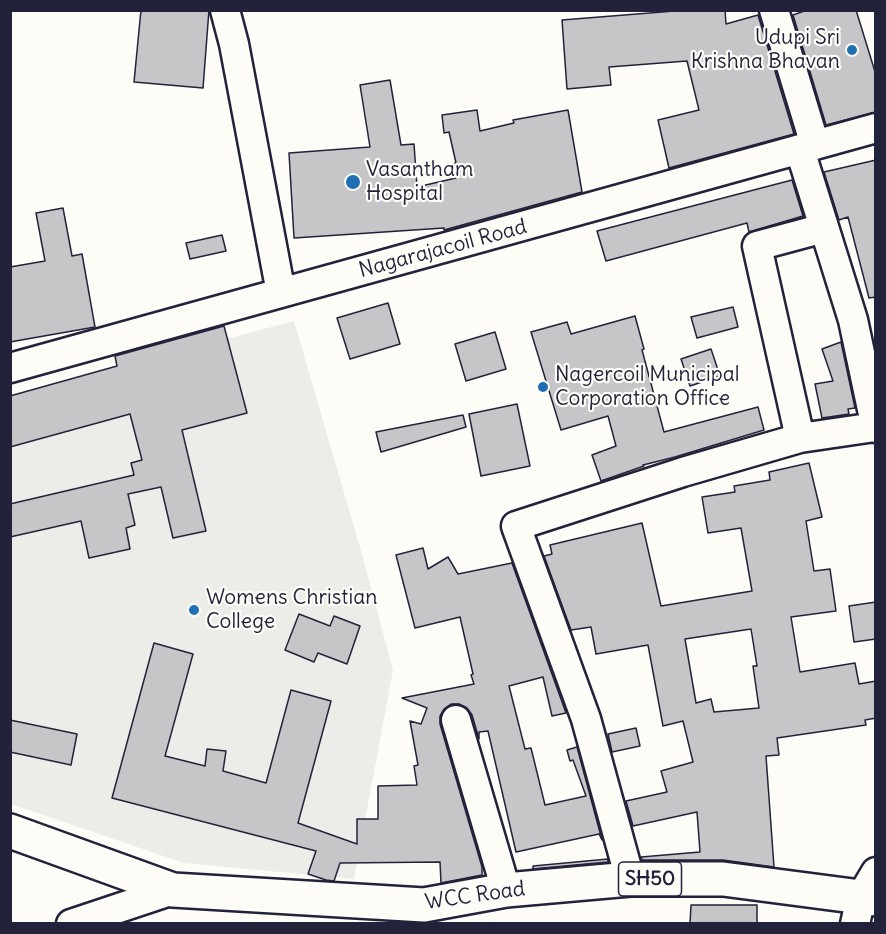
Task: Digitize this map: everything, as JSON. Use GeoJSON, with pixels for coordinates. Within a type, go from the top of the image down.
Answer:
{"type":"FeatureCollection","features":[{"type":"Feature","properties":{"kind":"main road","name":"WCC Road"},"geometry":{"type":"LineString","coordinates":[[10,831],[173,890],[425,914],[506,890],[630,879],[723,879],[867,898]]}},
{"type":"Feature","properties":{"kind":"street"},"geometry":{"type":"LineString","coordinates":[[225,10],[234,44],[281,293]]}},
{"type":"Feature","properties":{"kind":"street"},"geometry":{"type":"LineString","coordinates":[[630,879],[586,719],[516,526],[683,472],[800,438],[875,428],[866,329],[824,228],[808,148],[774,10]]}},
{"type":"Feature","properties":{"kind":"street","name":"Nagarajacoil Road"},"geometry":{"type":"LineString","coordinates":[[10,368],[876,128]]}},
{"type":"Feature","properties":{"kind":"street"},"geometry":{"type":"LineString","coordinates":[[800,438],[757,246],[824,228]]}},
{"type":"Feature","properties":{"kind":"street"},"geometry":{"type":"LineString","coordinates":[[456,720],[506,890]]}},
{"type":"Feature","properties":{"kind":"street"},"geometry":{"type":"LineString","coordinates":[[71,924],[173,890]]}},
{"type":"Feature","properties":{"kind":"shaded area","name":"Womens Christian College"},"geometry":{"type":"Polygon","coordinates":[[[294,321],[393,670],[354,879],[184,863],[11,804],[11,396],[294,321]]]}},
{"type":"Feature","properties":{"kind":"building"},"geometry":{"type":"Polygon","coordinates":[[[141,10],[209,10],[203,88],[134,82],[141,10]]]}},
{"type":"Feature","properties":{"kind":"building"},"geometry":{"type":"Polygon","coordinates":[[[687,10],[725,10],[726,24],[758,15],[794,134],[669,168],[658,120],[699,110],[687,61],[609,67],[611,85],[567,89],[562,20],[687,10]]]}},
{"type":"Feature","properties":{"kind":"building"},"geometry":{"type":"Polygon","coordinates":[[[807,10],[856,10],[876,75],[876,112],[826,125],[793,15],[807,10]]]}},
{"type":"Feature","properties":{"kind":"building"},"geometry":{"type":"Polygon","coordinates":[[[390,80],[401,145],[414,144],[417,187],[456,178],[452,164],[456,163],[449,132],[444,133],[442,115],[477,110],[480,131],[514,123],[513,120],[568,110],[582,192],[444,230],[444,228],[294,238],[289,153],[370,147],[360,85],[390,80]]]}},
{"type":"Feature","properties":{"kind":"building"},"geometry":{"type":"Polygon","coordinates":[[[876,160],[876,297],[869,298],[848,217],[839,220],[824,172],[876,160]]]}},
{"type":"Feature","properties":{"kind":"building"},"geometry":{"type":"Polygon","coordinates":[[[792,180],[803,216],[749,232],[747,223],[606,261],[597,231],[792,180]]]}},
{"type":"Feature","properties":{"kind":"building"},"geometry":{"type":"Polygon","coordinates":[[[63,208],[72,256],[82,254],[95,327],[10,342],[10,267],[45,261],[36,213],[63,208]]]}},
{"type":"Feature","properties":{"kind":"building"},"geometry":{"type":"Polygon","coordinates":[[[222,235],[226,251],[190,259],[186,243],[222,235]]]}},
{"type":"Feature","properties":{"kind":"building"},"geometry":{"type":"Polygon","coordinates":[[[388,303],[400,344],[350,359],[337,318],[388,303]]]}},
{"type":"Feature","properties":{"kind":"building"},"geometry":{"type":"Polygon","coordinates":[[[733,307],[738,327],[697,338],[691,317],[733,307]]]}},
{"type":"Feature","properties":{"kind":"building"},"geometry":{"type":"Polygon","coordinates":[[[635,316],[664,432],[758,407],[764,430],[643,465],[601,481],[592,455],[616,446],[608,416],[561,430],[531,332],[567,322],[571,334],[635,316]]]}},
{"type":"Feature","properties":{"kind":"building"},"geometry":{"type":"Polygon","coordinates":[[[224,326],[247,413],[182,430],[206,531],[173,538],[161,487],[128,494],[135,525],[126,528],[130,549],[89,558],[81,521],[10,537],[10,504],[134,475],[131,463],[142,460],[130,414],[10,447],[10,396],[117,366],[115,356],[224,326]]]}},
{"type":"Feature","properties":{"kind":"building"},"geometry":{"type":"Polygon","coordinates":[[[495,332],[506,369],[466,381],[455,344],[495,332]]]}},
{"type":"Feature","properties":{"kind":"building"},"geometry":{"type":"Polygon","coordinates":[[[841,342],[855,408],[848,409],[849,414],[822,418],[815,384],[833,381],[822,349],[841,342]]]}},
{"type":"Feature","properties":{"kind":"building"},"geometry":{"type":"Polygon","coordinates":[[[711,349],[720,376],[690,386],[681,359],[711,349]]]}},
{"type":"Feature","properties":{"kind":"building"},"geometry":{"type":"Polygon","coordinates":[[[517,404],[530,466],[481,476],[469,414],[517,404]]]}},
{"type":"Feature","properties":{"kind":"building"},"geometry":{"type":"Polygon","coordinates":[[[463,415],[466,427],[381,452],[376,432],[463,415]]]}},
{"type":"Feature","properties":{"kind":"building"},"geometry":{"type":"Polygon","coordinates":[[[809,463],[822,517],[806,521],[814,571],[830,569],[836,611],[791,617],[800,672],[855,663],[859,684],[876,681],[876,718],[865,720],[866,725],[777,738],[779,755],[766,756],[774,867],[723,860],[642,860],[641,857],[700,852],[697,812],[633,826],[626,801],[667,792],[661,771],[693,762],[683,721],[663,726],[648,645],[596,654],[591,627],[571,630],[544,556],[552,554],[550,545],[642,523],[661,606],[752,591],[741,528],[708,533],[702,497],[735,492],[734,486],[770,480],[769,472],[809,463]],[[751,629],[685,639],[696,703],[711,699],[714,712],[759,708],[753,666],[757,666],[751,629]]]}},
{"type":"Feature","properties":{"kind":"building"},"geometry":{"type":"Polygon","coordinates":[[[423,548],[428,569],[448,557],[458,574],[512,563],[566,713],[552,716],[543,677],[509,686],[525,749],[531,748],[545,805],[586,796],[567,750],[577,747],[602,840],[599,834],[516,852],[488,731],[479,732],[479,739],[472,715],[467,708],[459,704],[451,704],[444,709],[440,716],[440,724],[482,867],[482,875],[441,883],[440,862],[340,863],[334,881],[326,880],[308,874],[316,851],[112,798],[154,643],[193,654],[165,756],[205,766],[207,749],[226,751],[223,771],[266,783],[291,690],[331,701],[298,823],[357,844],[357,819],[378,819],[378,786],[417,785],[414,766],[418,765],[410,721],[421,724],[427,708],[402,698],[474,684],[460,617],[415,628],[396,555],[423,548]]]}},
{"type":"Feature","properties":{"kind":"building"},"geometry":{"type":"Polygon","coordinates":[[[876,602],[876,639],[854,642],[849,606],[876,602]]]}},
{"type":"Feature","properties":{"kind":"building"},"geometry":{"type":"Polygon","coordinates":[[[299,614],[330,626],[334,616],[360,626],[347,664],[318,653],[314,662],[285,650],[299,614]]]}},
{"type":"Feature","properties":{"kind":"building"},"geometry":{"type":"Polygon","coordinates":[[[10,720],[77,734],[71,765],[10,752],[10,720]]]}},
{"type":"Feature","properties":{"kind":"building"},"geometry":{"type":"Polygon","coordinates":[[[636,728],[640,746],[612,752],[608,734],[636,728]]]}},
{"type":"Feature","properties":{"kind":"building"},"geometry":{"type":"Polygon","coordinates":[[[608,859],[608,862],[533,869],[533,866],[608,859]]]}},
{"type":"Feature","properties":{"kind":"building"},"geometry":{"type":"Polygon","coordinates":[[[691,905],[757,905],[757,924],[690,924],[691,905]]]}},
{"type":"Feature","properties":{"kind":"place","name":"Udupi Sri Krishna Bhavan"},"geometry":{"type":"Point","coordinates":[852,50]}},
{"type":"Feature","properties":{"kind":"place","name":"Vasantham Hospital"},"geometry":{"type":"Point","coordinates":[353,182]}},
{"type":"Feature","properties":{"kind":"place","name":"Nagercoil Municipal Corporation Office"},"geometry":{"type":"Point","coordinates":[543,387]}},
{"type":"Feature","properties":{"kind":"place","name":"Womens Christian College"},"geometry":{"type":"Point","coordinates":[194,610]}}]}
